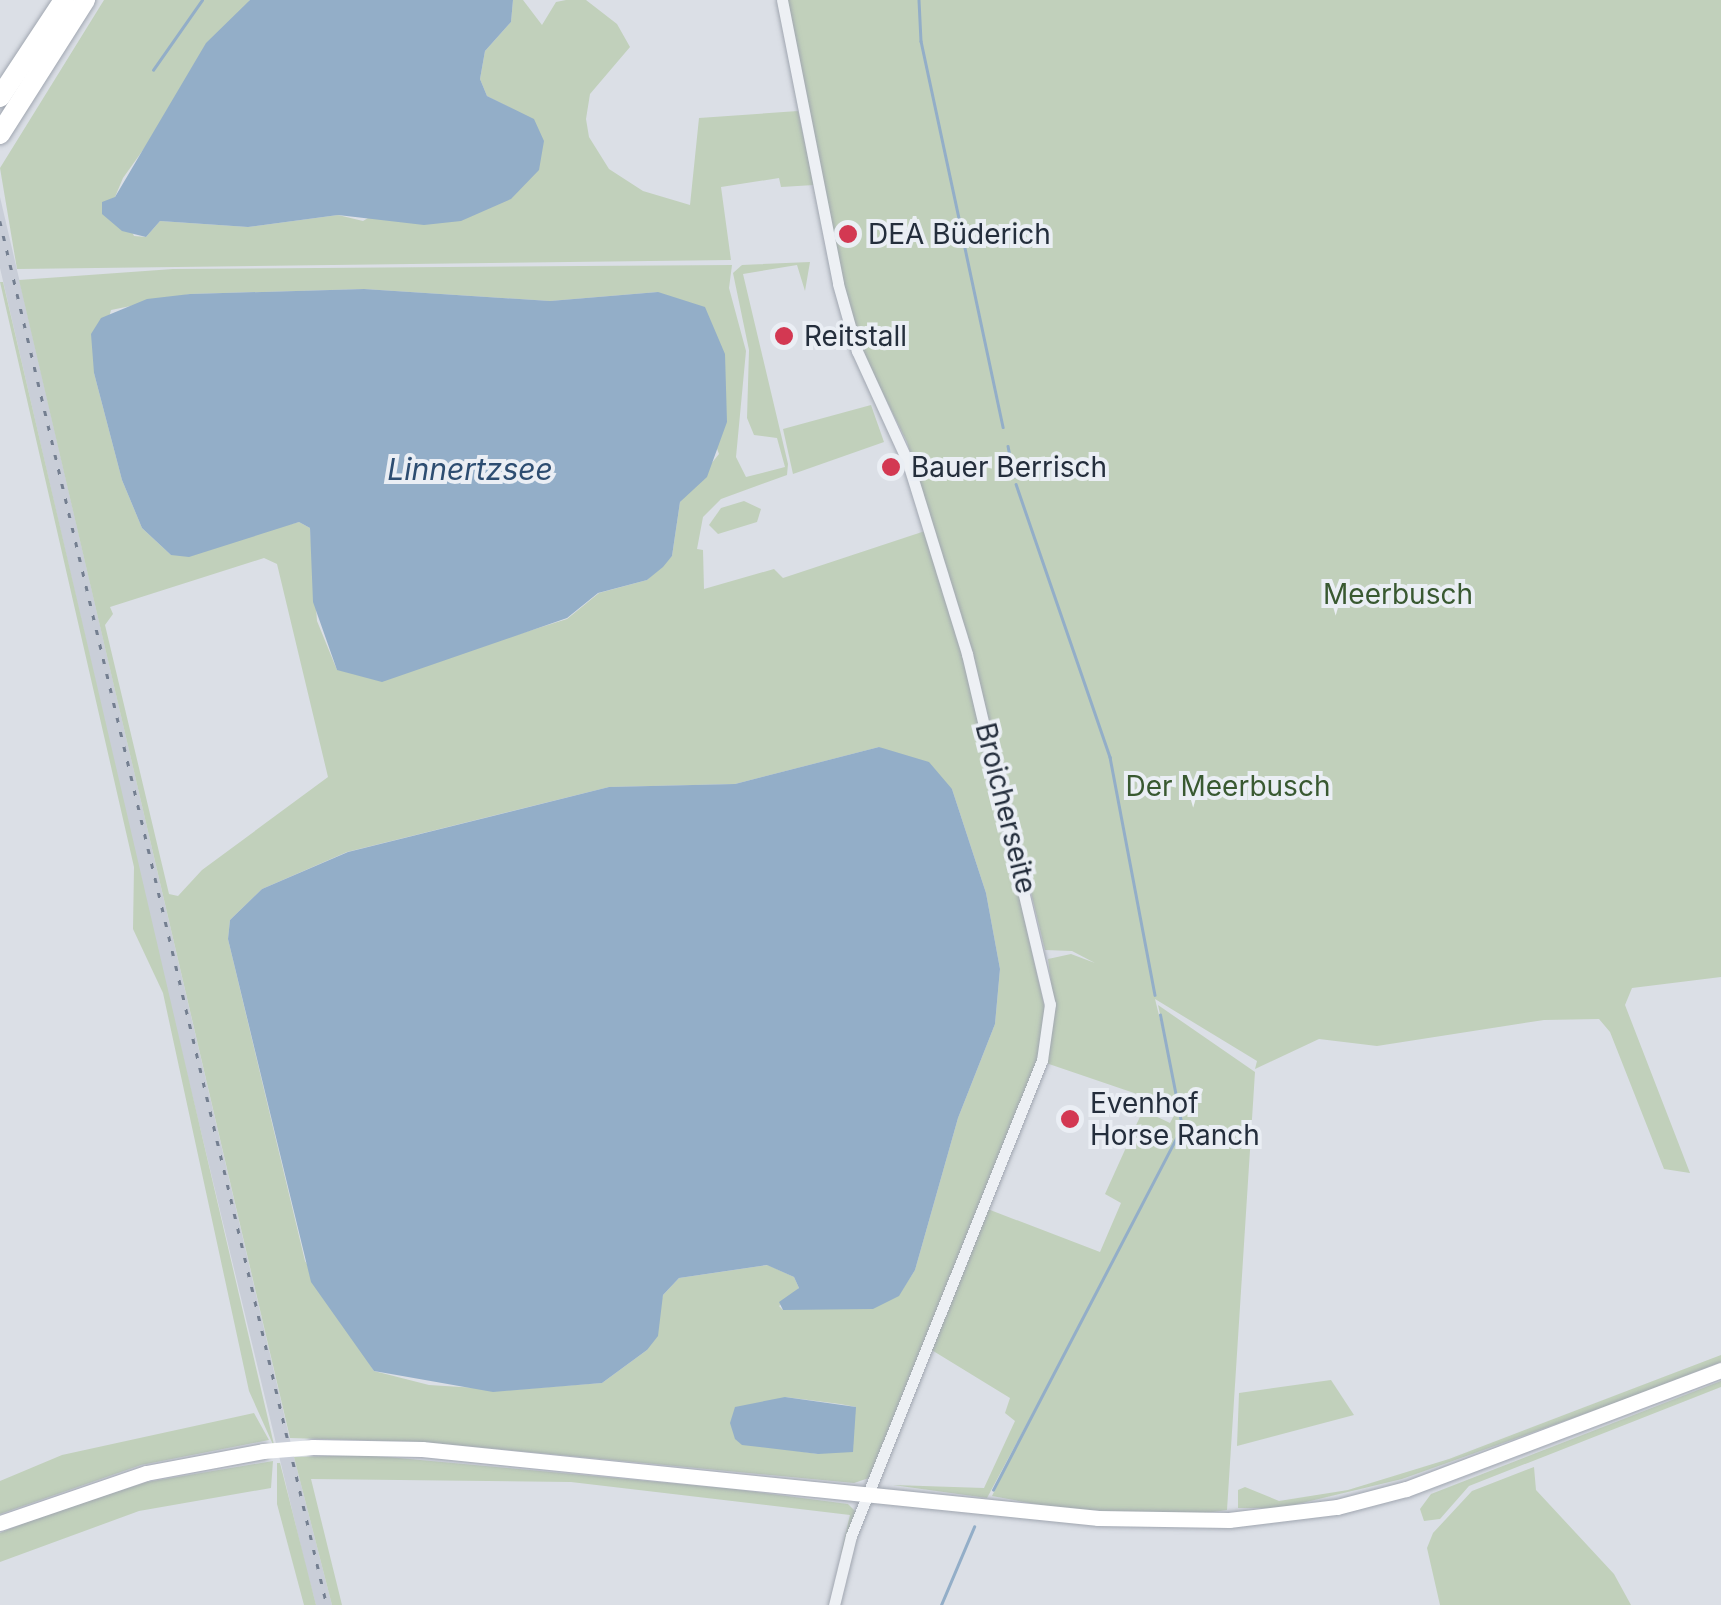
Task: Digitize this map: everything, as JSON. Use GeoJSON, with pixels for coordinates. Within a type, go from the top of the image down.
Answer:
{"type":"FeatureCollection","features":[{"type":"Feature","properties":{"kind":"highway"},"geometry":{"type":"LineString","coordinates":[[0,134],[64,0]]}},
{"type":"Feature","properties":{"kind":"highway"},"geometry":{"type":"LineString","coordinates":[[0,97],[85,0]]}},
{"type":"Feature","properties":{"kind":"main road"},"geometry":{"type":"LineString","coordinates":[[0,1523],[146,1473],[263,1451],[313,1447],[422,1450],[1137,1520],[1283,1515],[1428,1482],[1721,1370]]}},
{"type":"Feature","properties":{"kind":"street","name":"Broicherseite"},"geometry":{"type":"LineString","coordinates":[[782,0],[838,284],[857,351],[911,472],[967,654],[1050,1004],[1042,1060],[842,1560],[834,1605]]}},
{"type":"Feature","properties":{"kind":"shaded area"},"geometry":{"type":"Polygon","coordinates":[[[0,197],[294,1457],[332,1605],[316,1605],[306,1568],[164,978],[0,268],[0,197]]]}},
{"type":"Feature","properties":{"kind":"green space"},"geometry":{"type":"Polygon","coordinates":[[[104,0],[250,0],[123,178],[115,197],[134,236],[146,237],[160,221],[248,227],[338,215],[363,221],[534,120],[487,96],[480,79],[485,51],[511,22],[513,0],[523,0],[542,25],[556,2],[566,0],[586,0],[617,24],[630,47],[590,94],[586,119],[589,137],[609,169],[643,191],[690,205],[699,118],[798,111],[814,185],[781,187],[779,178],[721,187],[731,260],[17,269],[0,168],[104,0]]]}},
{"type":"Feature","properties":{"kind":"green space","name":"Meerbusch"},"geometry":{"type":"Polygon","coordinates":[[[787,0],[1721,0],[1721,977],[1632,988],[1625,1005],[1690,1173],[1664,1169],[1610,1032],[1599,1019],[1544,1020],[1377,1046],[1319,1039],[1255,1069],[1257,1061],[1155,999],[1171,1064],[1158,1005],[1255,1072],[1227,1510],[1191,1515],[1062,1509],[992,1496],[1039,1401],[987,1498],[893,1485],[984,1488],[1015,1421],[1005,1413],[1010,1398],[930,1349],[985,1208],[1100,1252],[1121,1203],[1105,1194],[1143,1110],[1170,1123],[1178,1108],[1046,1063],[1054,1006],[1048,959],[1071,954],[1095,963],[1072,951],[1045,950],[973,655],[907,442],[864,355],[843,286],[787,0]]]}},
{"type":"Feature","properties":{"kind":"green space"},"geometry":{"type":"Polygon","coordinates":[[[810,262],[805,291],[797,265],[743,274],[788,464],[787,475],[721,499],[703,517],[697,549],[703,550],[704,589],[774,569],[783,578],[925,531],[964,657],[1045,1009],[1038,1060],[869,1478],[854,1483],[423,1442],[290,1438],[19,280],[173,269],[732,265],[729,288],[746,351],[736,457],[746,477],[785,467],[777,438],[754,435],[747,418],[749,350],[733,273],[742,265],[810,262]],[[364,289],[190,294],[111,310],[94,373],[122,480],[142,528],[171,555],[299,522],[310,528],[317,621],[337,670],[445,657],[567,619],[599,593],[647,580],[672,556],[680,502],[719,454],[658,292],[550,301],[364,289]],[[264,558],[110,607],[113,614],[105,625],[169,894],[178,896],[202,870],[328,777],[277,564],[264,558]],[[879,747],[735,784],[609,787],[347,852],[262,889],[230,920],[228,939],[305,1261],[374,1371],[429,1385],[509,1390],[602,1383],[647,1350],[663,1295],[679,1278],[768,1265],[794,1277],[799,1288],[779,1306],[783,1310],[899,1295],[915,1270],[958,1118],[995,1024],[1000,969],[986,893],[952,789],[879,747]],[[785,1397],[791,1450],[818,1454],[856,1407],[785,1397]]]}},
{"type":"Feature","properties":{"kind":"green space"},"geometry":{"type":"Polygon","coordinates":[[[0,282],[275,1449],[249,1391],[163,993],[133,929],[134,867],[0,282]]]}},
{"type":"Feature","properties":{"kind":"green space"},"geometry":{"type":"Polygon","coordinates":[[[871,405],[884,442],[793,474],[783,429],[871,405]]]}},
{"type":"Feature","properties":{"kind":"green space"},"geometry":{"type":"Polygon","coordinates":[[[744,501],[761,509],[757,522],[718,534],[709,525],[721,508],[744,501]]]}},
{"type":"Feature","properties":{"kind":"green space"},"geometry":{"type":"Polygon","coordinates":[[[1721,1355],[1721,1362],[1402,1479],[1281,1508],[1238,1508],[1238,1490],[1245,1487],[1279,1501],[1348,1490],[1449,1459],[1721,1355]]]}},
{"type":"Feature","properties":{"kind":"green space"},"geometry":{"type":"Polygon","coordinates":[[[1331,1380],[1354,1415],[1237,1446],[1239,1393],[1331,1380]]]}},
{"type":"Feature","properties":{"kind":"green space"},"geometry":{"type":"Polygon","coordinates":[[[1721,1381],[1721,1387],[1469,1486],[1440,1519],[1424,1521],[1420,1509],[1431,1494],[1721,1381]]]}},
{"type":"Feature","properties":{"kind":"green space"},"geometry":{"type":"Polygon","coordinates":[[[254,1413],[269,1440],[141,1465],[0,1514],[0,1481],[62,1455],[254,1413]]]}},
{"type":"Feature","properties":{"kind":"green space"},"geometry":{"type":"Polygon","coordinates":[[[366,1455],[734,1489],[848,1504],[856,1512],[840,1557],[850,1515],[571,1482],[311,1479],[342,1605],[332,1605],[294,1457],[366,1455]]]}},
{"type":"Feature","properties":{"kind":"green space"},"geometry":{"type":"Polygon","coordinates":[[[273,1461],[271,1488],[139,1511],[0,1562],[0,1533],[42,1516],[147,1482],[273,1461]]]}},
{"type":"Feature","properties":{"kind":"green space"},"geometry":{"type":"Polygon","coordinates":[[[277,1463],[316,1605],[304,1605],[277,1504],[277,1463]]]}},
{"type":"Feature","properties":{"kind":"green space"},"geometry":{"type":"Polygon","coordinates":[[[1534,1467],[1536,1490],[1614,1574],[1631,1605],[1440,1605],[1427,1548],[1433,1533],[1472,1491],[1534,1467]]]}},
{"type":"Feature","properties":{"kind":"water"},"geometry":{"type":"Polygon","coordinates":[[[250,0],[513,0],[511,22],[485,51],[480,79],[487,96],[534,119],[544,141],[539,170],[511,199],[461,221],[424,225],[338,215],[248,227],[160,221],[146,237],[122,231],[102,214],[102,202],[115,197],[206,43],[250,0]]]}},
{"type":"Feature","properties":{"kind":"water","name":"Linnertzsee"},"geometry":{"type":"Polygon","coordinates":[[[364,289],[550,301],[658,292],[705,307],[725,354],[727,422],[707,477],[680,502],[672,556],[663,567],[647,580],[598,593],[567,618],[382,682],[337,670],[313,602],[310,528],[299,522],[189,557],[171,555],[142,528],[122,480],[94,373],[91,334],[101,318],[147,299],[190,294],[364,289]]]}},
{"type":"Feature","properties":{"kind":"water"},"geometry":{"type":"Polygon","coordinates":[[[879,747],[929,762],[952,789],[986,893],[1000,969],[995,1024],[958,1118],[915,1270],[899,1296],[873,1309],[783,1310],[779,1302],[799,1288],[794,1277],[767,1265],[679,1278],[663,1295],[658,1336],[647,1350],[602,1383],[493,1392],[374,1371],[311,1282],[228,939],[230,920],[262,889],[348,852],[609,787],[735,784],[879,747]]]}},
{"type":"Feature","properties":{"kind":"water"},"geometry":{"type":"Polygon","coordinates":[[[785,1397],[856,1407],[853,1452],[818,1454],[742,1445],[735,1439],[730,1423],[735,1407],[785,1397]]]}},
{"type":"Feature","properties":{"kind":"waterway"},"geometry":{"type":"LineString","coordinates":[[153,70],[202,0]]}},
{"type":"Feature","properties":{"kind":"waterway"},"geometry":{"type":"LineString","coordinates":[[919,0],[921,41],[962,233]]}},
{"type":"Feature","properties":{"kind":"waterway"},"geometry":{"type":"LineString","coordinates":[[965,248],[1003,427]]}},
{"type":"Feature","properties":{"kind":"waterway"},"geometry":{"type":"LineString","coordinates":[[1008,446],[1014,476]]}},
{"type":"Feature","properties":{"kind":"waterway"},"geometry":{"type":"LineString","coordinates":[[1016,484],[1110,757],[1155,995]]}},
{"type":"Feature","properties":{"kind":"waterway"},"geometry":{"type":"LineString","coordinates":[[993,1490],[1182,1127],[1160,1015]]}},
{"type":"Feature","properties":{"kind":"waterway"},"geometry":{"type":"LineString","coordinates":[[941,1605],[974,1527]]}},
{"type":"Feature","properties":{"kind":"railway"},"geometry":{"type":"LineString","coordinates":[[0,221],[327,1605]]}},
{"type":"Feature","properties":{"kind":"place","name":"DEA Büderich"},"geometry":{"type":"Point","coordinates":[848,234]}},
{"type":"Feature","properties":{"kind":"place","name":"Reitstall"},"geometry":{"type":"Point","coordinates":[784,336]}},
{"type":"Feature","properties":{"kind":"place","name":"Bauer Berrisch"},"geometry":{"type":"Point","coordinates":[891,467]}},
{"type":"Feature","properties":{"kind":"place","name":"Evenhof Horse Ranch"},"geometry":{"type":"Point","coordinates":[1070,1119]}},
{"type":"Feature","properties":{"kind":"park label","name":"Der Meerbusch"},"geometry":{"type":"Point","coordinates":[1228,786]}}]}
